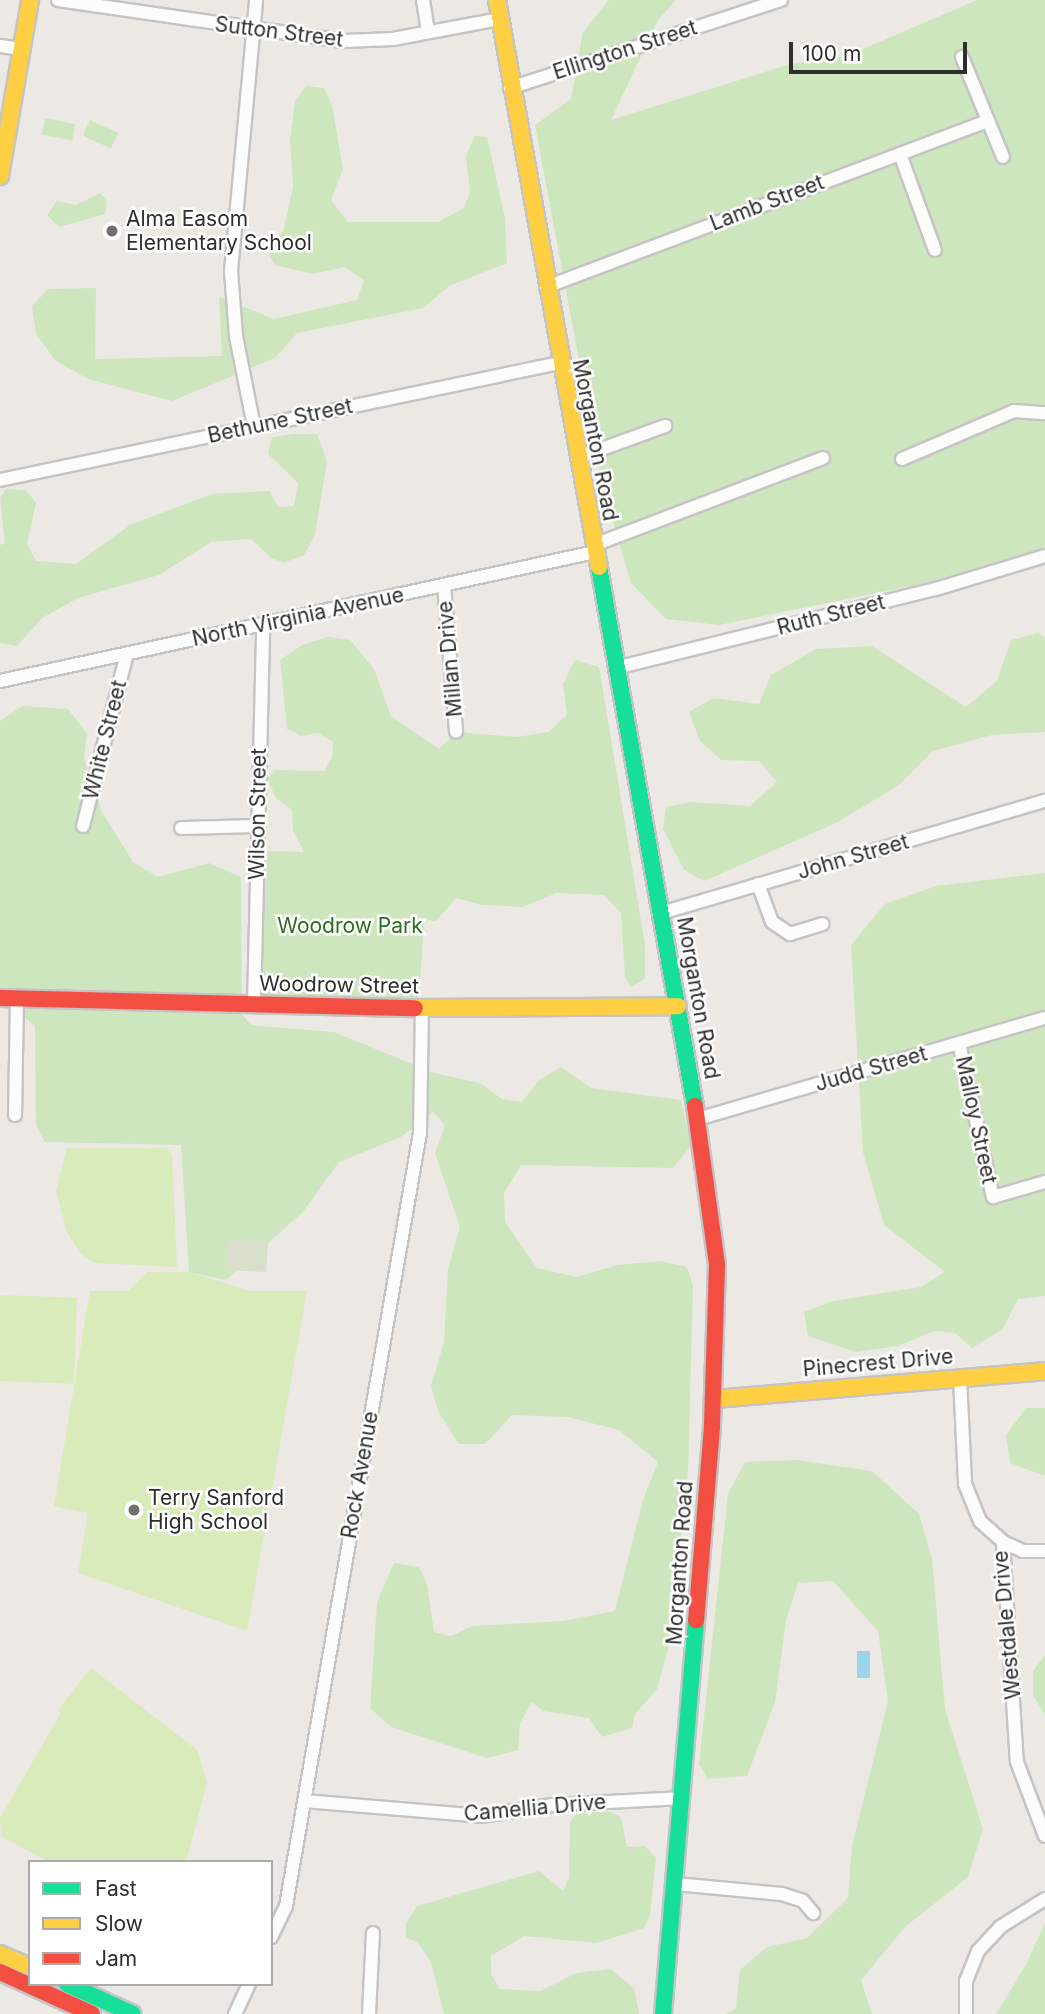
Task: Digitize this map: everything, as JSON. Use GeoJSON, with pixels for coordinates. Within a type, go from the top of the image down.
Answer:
{"type":"FeatureCollection","features":[{"type":"Feature","properties":{"kind":"main road"},"geometry":{"type":"LineString","coordinates":[[0,176],[30,0]]}},
{"type":"Feature","properties":{"kind":"main road","name":"Morganton Road"},"geometry":{"type":"LineString","coordinates":[[497,0],[559,363],[678,1006],[717,1265],[714,1399],[676,1884],[663,2014]]}},
{"type":"Feature","properties":{"kind":"main road","name":"Woodrow Street"},"geometry":{"type":"LineString","coordinates":[[0,998],[422,1008],[678,1006]]}},
{"type":"Feature","properties":{"kind":"main road","name":"Pinecrest Drive"},"geometry":{"type":"LineString","coordinates":[[714,1399],[1045,1371]]}},
{"type":"Feature","properties":{"kind":"main road"},"geometry":{"type":"LineString","coordinates":[[0,1954],[28,1967]]}},
{"type":"Feature","properties":{"kind":"main road"},"geometry":{"type":"LineString","coordinates":[[0,1972],[28,1985]]}},
{"type":"Feature","properties":{"kind":"main road"},"geometry":{"type":"LineString","coordinates":[[31,1986],[92,2014]]}},
{"type":"Feature","properties":{"kind":"main road"},"geometry":{"type":"LineString","coordinates":[[71,1986],[133,2014]]}},
{"type":"Feature","properties":{"kind":"street","name":"Sutton Street"},"geometry":{"type":"LineString","coordinates":[[58,0],[254,31],[344,41],[500,19]]}},
{"type":"Feature","properties":{"kind":"street"},"geometry":{"type":"LineString","coordinates":[[254,427],[236,336],[231,271],[256,0]]}},
{"type":"Feature","properties":{"kind":"street"},"geometry":{"type":"LineString","coordinates":[[423,0],[428,31]]}},
{"type":"Feature","properties":{"kind":"street","name":"Ellington Street"},"geometry":{"type":"LineString","coordinates":[[510,88],[781,0]]}},
{"type":"Feature","properties":{"kind":"street"},"geometry":{"type":"LineString","coordinates":[[0,46],[22,49]]}},
{"type":"Feature","properties":{"kind":"street"},"geometry":{"type":"LineString","coordinates":[[962,57],[1003,157]]}},
{"type":"Feature","properties":{"kind":"street","name":"Lamb Street"},"geometry":{"type":"LineString","coordinates":[[546,286],[988,121]]}},
{"type":"Feature","properties":{"kind":"street"},"geometry":{"type":"LineString","coordinates":[[900,154],[935,250]]}},
{"type":"Feature","properties":{"kind":"street","name":"Bethune Street"},"geometry":{"type":"LineString","coordinates":[[0,480],[559,363]]}},
{"type":"Feature","properties":{"kind":"street"},"geometry":{"type":"LineString","coordinates":[[902,459],[1014,411],[1045,413]]}},
{"type":"Feature","properties":{"kind":"street"},"geometry":{"type":"LineString","coordinates":[[577,458],[665,426]]}},
{"type":"Feature","properties":{"kind":"street","name":"North Virginia Avenue"},"geometry":{"type":"LineString","coordinates":[[0,681],[444,585],[594,548],[823,458]]}},
{"type":"Feature","properties":{"kind":"street","name":"Ruth Street"},"geometry":{"type":"LineString","coordinates":[[616,668],[936,589],[1045,556]]}},
{"type":"Feature","properties":{"kind":"street","name":"Millan Drive"},"geometry":{"type":"LineString","coordinates":[[444,585],[456,732]]}},
{"type":"Feature","properties":{"kind":"street","name":"Wilson Street"},"geometry":{"type":"LineString","coordinates":[[254,1004],[263,625]]}},
{"type":"Feature","properties":{"kind":"street","name":"White Street"},"geometry":{"type":"LineString","coordinates":[[83,826],[127,654]]}},
{"type":"Feature","properties":{"kind":"street","name":"John Street"},"geometry":{"type":"LineString","coordinates":[[661,913],[1045,801]]}},
{"type":"Feature","properties":{"kind":"street"},"geometry":{"type":"LineString","coordinates":[[181,828],[258,826]]}},
{"type":"Feature","properties":{"kind":"street"},"geometry":{"type":"LineString","coordinates":[[758,884],[772,922],[790,934],[822,925]]}},
{"type":"Feature","properties":{"kind":"street"},"geometry":{"type":"LineString","coordinates":[[15,1115],[17,999]]}},
{"type":"Feature","properties":{"kind":"street","name":"Rock Avenue"},"geometry":{"type":"LineString","coordinates":[[273,1933],[286,1906],[420,1133],[422,1008]]}},
{"type":"Feature","properties":{"kind":"street","name":"Judd Street"},"geometry":{"type":"LineString","coordinates":[[697,1119],[1045,1018]]}},
{"type":"Feature","properties":{"kind":"street","name":"Malloy Street"},"geometry":{"type":"LineString","coordinates":[[959,1043],[993,1197],[1045,1182]]}},
{"type":"Feature","properties":{"kind":"street","name":"Westdale Drive"},"geometry":{"type":"LineString","coordinates":[[960,1377],[965,1484],[980,1521],[1003,1542],[1017,1762],[1045,1836]]}},
{"type":"Feature","properties":{"kind":"street"},"geometry":{"type":"LineString","coordinates":[[1003,1542],[1023,1550],[1045,1551]]}},
{"type":"Feature","properties":{"kind":"street","name":"Camellia Drive"},"geometry":{"type":"LineString","coordinates":[[304,1801],[481,1816],[566,1803],[683,1798]]}},
{"type":"Feature","properties":{"kind":"street"},"geometry":{"type":"LineString","coordinates":[[676,1884],[782,1894],[803,1901],[813,1913]]}},
{"type":"Feature","properties":{"kind":"street"},"geometry":{"type":"LineString","coordinates":[[966,2014],[966,1981],[978,1951],[1000,1927],[1045,1899]]}},
{"type":"Feature","properties":{"kind":"street"},"geometry":{"type":"LineString","coordinates":[[369,2014],[373,1933]]}},
{"type":"Feature","properties":{"kind":"street"},"geometry":{"type":"LineString","coordinates":[[235,2014],[248,1986]]}},
{"type":"Feature","properties":{"kind":"green space"},"geometry":{"type":"Polygon","coordinates":[[[609,0],[676,0],[658,20],[611,120],[790,64],[844,57],[977,0],[1045,0],[1045,547],[1006,567],[719,625],[666,619],[631,583],[603,488],[535,125],[571,99],[583,32],[609,0]]]}},
{"type":"Feature","properties":{"kind":"green space"},"geometry":{"type":"Polygon","coordinates":[[[306,86],[324,88],[332,105],[343,169],[331,200],[348,222],[438,222],[464,208],[470,192],[466,156],[475,136],[487,137],[505,218],[507,263],[449,286],[423,308],[297,333],[275,358],[172,401],[88,379],[56,361],[36,334],[32,306],[48,289],[96,288],[95,359],[222,356],[219,297],[274,319],[357,300],[364,280],[344,267],[313,274],[275,265],[264,247],[283,232],[293,187],[290,140],[295,102],[306,86]]]}},
{"type":"Feature","properties":{"kind":"green space"},"geometry":{"type":"Polygon","coordinates":[[[45,118],[75,124],[72,141],[42,135],[45,118]]]}},
{"type":"Feature","properties":{"kind":"green space"},"geometry":{"type":"Polygon","coordinates":[[[90,120],[118,133],[111,149],[83,135],[90,120]]]}},
{"type":"Feature","properties":{"kind":"green space"},"geometry":{"type":"Polygon","coordinates":[[[100,193],[107,201],[105,214],[59,227],[47,215],[57,201],[76,205],[100,193]]]}},
{"type":"Feature","properties":{"kind":"green space"},"geometry":{"type":"Polygon","coordinates":[[[317,434],[327,461],[315,535],[304,555],[284,563],[271,558],[251,539],[211,542],[159,575],[78,598],[42,618],[17,646],[0,643],[0,545],[5,543],[0,498],[6,489],[26,490],[36,503],[27,544],[36,561],[76,564],[130,525],[212,494],[269,491],[278,507],[294,506],[298,483],[268,454],[272,437],[317,434]]]}},
{"type":"Feature","properties":{"kind":"green space"},"geometry":{"type":"Polygon","coordinates":[[[1038,633],[1045,637],[1045,732],[992,735],[933,751],[899,785],[836,823],[704,881],[684,870],[663,829],[666,807],[693,802],[750,806],[777,782],[759,761],[721,760],[700,741],[689,712],[713,698],[759,704],[771,675],[816,649],[872,646],[966,707],[997,681],[1011,640],[1038,633]]]}},
{"type":"Feature","properties":{"kind":"green space","name":"Woodrow Park"},"geometry":{"type":"Polygon","coordinates":[[[328,637],[350,640],[374,669],[391,716],[439,749],[456,732],[517,737],[549,732],[567,714],[563,684],[575,660],[599,667],[645,945],[645,979],[631,987],[625,977],[621,913],[604,895],[556,893],[523,907],[482,905],[456,898],[436,921],[424,920],[419,999],[259,998],[263,851],[304,852],[293,830],[292,810],[276,798],[267,779],[274,770],[324,771],[332,758],[333,742],[318,733],[301,736],[287,729],[280,660],[302,645],[328,637]]]}},
{"type":"Feature","properties":{"kind":"green space"},"geometry":{"type":"Polygon","coordinates":[[[22,706],[68,709],[87,734],[84,759],[102,812],[133,862],[158,877],[209,863],[241,877],[242,1014],[251,1025],[334,1032],[434,1073],[480,1083],[502,1099],[522,1102],[539,1080],[561,1067],[591,1088],[681,1100],[691,1146],[673,1168],[521,1165],[504,1193],[505,1222],[537,1268],[577,1277],[617,1265],[660,1261],[687,1267],[693,1286],[688,1472],[668,1649],[657,1689],[635,1714],[632,1728],[602,1737],[589,1718],[543,1711],[532,1702],[520,1723],[518,1750],[487,1758],[391,1727],[370,1708],[377,1602],[394,1563],[419,1567],[427,1584],[434,1632],[451,1636],[473,1626],[563,1621],[615,1611],[643,1500],[658,1462],[619,1430],[567,1417],[512,1415],[485,1444],[459,1444],[438,1411],[431,1386],[444,1342],[448,1269],[460,1227],[435,1153],[445,1125],[433,1112],[401,1137],[339,1162],[302,1213],[226,1280],[189,1272],[181,1145],[45,1142],[36,1125],[35,1026],[0,997],[0,721],[22,706]]]}},
{"type":"Feature","properties":{"kind":"green space"},"geometry":{"type":"Polygon","coordinates":[[[1045,873],[1045,1296],[1018,1299],[1003,1329],[972,1348],[955,1333],[934,1331],[898,1346],[855,1352],[808,1336],[804,1312],[833,1301],[921,1287],[945,1272],[884,1225],[863,1152],[851,945],[885,904],[936,886],[1045,873]]]}},
{"type":"Feature","properties":{"kind":"green space"},"geometry":{"type":"Polygon","coordinates":[[[67,1148],[167,1148],[172,1155],[177,1267],[94,1263],[81,1254],[67,1232],[56,1191],[67,1148]]]}},
{"type":"Feature","properties":{"kind":"green space"},"geometry":{"type":"Polygon","coordinates":[[[228,1239],[268,1241],[266,1272],[226,1270],[228,1239]]]}},
{"type":"Feature","properties":{"kind":"green space"},"geometry":{"type":"Polygon","coordinates":[[[147,1272],[189,1272],[250,1291],[307,1291],[247,1631],[78,1573],[88,1513],[54,1506],[90,1291],[128,1291],[147,1272]]]}},
{"type":"Feature","properties":{"kind":"green space"},"geometry":{"type":"Polygon","coordinates":[[[0,1295],[77,1298],[74,1384],[0,1381],[0,1295]]]}},
{"type":"Feature","properties":{"kind":"green space"},"geometry":{"type":"Polygon","coordinates":[[[1026,1408],[1045,1408],[1045,1476],[1010,1463],[1006,1435],[1026,1408]]]}},
{"type":"Feature","properties":{"kind":"green space"},"geometry":{"type":"Polygon","coordinates":[[[796,1460],[872,1471],[919,1514],[932,1559],[945,1709],[983,1829],[968,1877],[905,1927],[861,1980],[872,2014],[726,2014],[736,2008],[740,1970],[767,1947],[807,1938],[848,1898],[852,1846],[888,1701],[878,1631],[833,1581],[798,1583],[786,1620],[775,1702],[747,1776],[708,1779],[699,1764],[728,1494],[745,1462],[796,1460]]]}},
{"type":"Feature","properties":{"kind":"green space"},"geometry":{"type":"Polygon","coordinates":[[[1045,1655],[1045,1715],[1033,1695],[1033,1671],[1045,1655]]]}},
{"type":"Feature","properties":{"kind":"green space"},"geometry":{"type":"Polygon","coordinates":[[[91,1668],[197,1750],[207,1782],[187,1860],[45,1860],[1,1836],[0,1818],[61,1713],[58,1710],[91,1668]]]}},
{"type":"Feature","properties":{"kind":"green space"},"geometry":{"type":"Polygon","coordinates":[[[577,1812],[611,1812],[621,1817],[627,1847],[645,1846],[656,1858],[650,1915],[644,1928],[596,1943],[524,1936],[491,1956],[491,1974],[500,1989],[541,1991],[576,1973],[610,1969],[634,1988],[639,2014],[444,2014],[431,1962],[418,1943],[406,1937],[406,1923],[417,1906],[539,1871],[563,1891],[569,1878],[570,1822],[577,1812]]]}},
{"type":"Feature","properties":{"kind":"green space"},"geometry":{"type":"Polygon","coordinates":[[[1045,1923],[1045,2014],[996,2014],[1027,1963],[1045,1923]]]}},
{"type":"Feature","properties":{"kind":"water"},"geometry":{"type":"Polygon","coordinates":[[[857,1651],[870,1651],[870,1678],[857,1678],[857,1651]]]}},
{"type":"Feature","properties":{"kind":"traffic: fast"},"geometry":{"type":"LineString","coordinates":[[599,567],[695,1106]]}},
{"type":"Feature","properties":{"kind":"traffic: fast"},"geometry":{"type":"LineString","coordinates":[[663,2014],[696,1620]]}},
{"type":"Feature","properties":{"kind":"traffic: fast"},"geometry":{"type":"LineString","coordinates":[[71,1986],[133,2014]]}},
{"type":"Feature","properties":{"kind":"traffic: slow"},"geometry":{"type":"LineString","coordinates":[[0,176],[30,0]]}},
{"type":"Feature","properties":{"kind":"traffic: slow"},"geometry":{"type":"LineString","coordinates":[[497,0],[599,567]]}},
{"type":"Feature","properties":{"kind":"traffic: slow"},"geometry":{"type":"LineString","coordinates":[[415,1008],[678,1006]]}},
{"type":"Feature","properties":{"kind":"traffic: slow"},"geometry":{"type":"LineString","coordinates":[[714,1399],[1045,1371]]}},
{"type":"Feature","properties":{"kind":"traffic: slow"},"geometry":{"type":"LineString","coordinates":[[0,1954],[28,1966]]}},
{"type":"Feature","properties":{"kind":"traffic: jam"},"geometry":{"type":"LineString","coordinates":[[0,998],[415,1008]]}},
{"type":"Feature","properties":{"kind":"traffic: jam"},"geometry":{"type":"LineString","coordinates":[[695,1106],[717,1265],[712,1427],[696,1620]]}},
{"type":"Feature","properties":{"kind":"traffic: jam"},"geometry":{"type":"LineString","coordinates":[[0,1972],[28,1985]]}},
{"type":"Feature","properties":{"kind":"traffic: jam"},"geometry":{"type":"LineString","coordinates":[[31,1986],[92,2014]]}},
{"type":"Feature","properties":{"kind":"place","name":"Alma Easom Elementary School"},"geometry":{"type":"Point","coordinates":[112,231]}},
{"type":"Feature","properties":{"kind":"place","name":"Terry Sanford High School"},"geometry":{"type":"Point","coordinates":[134,1510]}}]}
